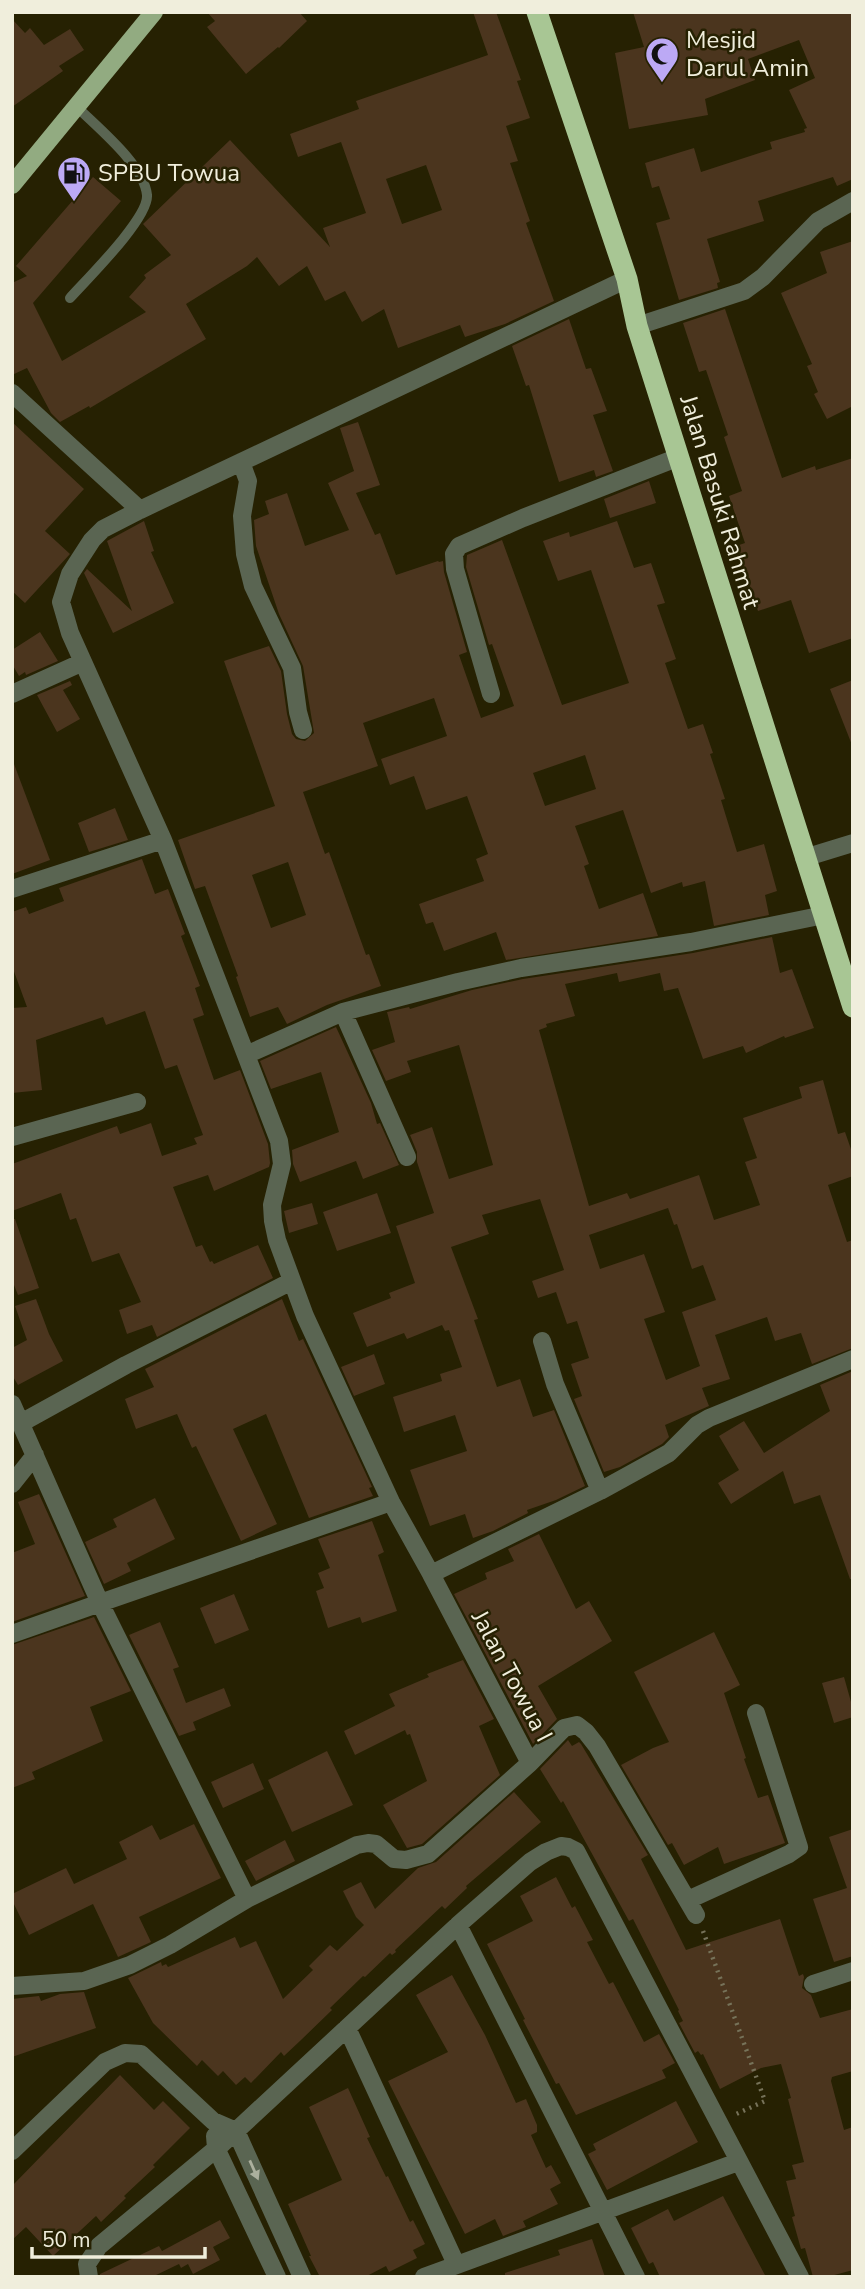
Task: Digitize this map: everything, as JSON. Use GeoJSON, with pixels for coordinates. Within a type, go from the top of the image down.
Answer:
{"type":"FeatureCollection","features":[{"type":"Feature","properties":{"kind":"highway","name":"Jalan Basuki Rahmat"},"geometry":{"type":"LineString","coordinates":[[537,12],[627,279],[637,326],[853,1007]]}},
{"type":"Feature","properties":{"kind":"main road"},"geometry":{"type":"LineString","coordinates":[[12,185],[154,12]]}},
{"type":"Feature","properties":{"kind":"street"},"geometry":{"type":"LineString","coordinates":[[637,326],[744,291],[763,277],[818,221],[853,201]]}},
{"type":"Feature","properties":{"kind":"street","name":"Jalan Towua I"},"geometry":{"type":"LineString","coordinates":[[12,1986],[84,1981],[107,1974],[170,1945],[247,1899],[357,1846],[376,1844],[394,1859],[406,1860],[428,1854],[530,1763],[391,1502],[305,1316],[277,1240],[273,1221],[272,1205],[282,1164],[279,1140],[163,840],[70,633],[61,602],[70,575],[92,540],[103,529],[627,279]]}},
{"type":"Feature","properties":{"kind":"street"},"geometry":{"type":"LineString","coordinates":[[12,393],[140,510]]}},
{"type":"Feature","properties":{"kind":"street"},"geometry":{"type":"LineString","coordinates":[[491,694],[453,561],[459,546],[679,457]]}},
{"type":"Feature","properties":{"kind":"street"},"geometry":{"type":"LineString","coordinates":[[241,463],[248,481],[242,516],[245,554],[253,586],[292,668],[303,730]]}},
{"type":"Feature","properties":{"kind":"street"},"geometry":{"type":"LineString","coordinates":[[12,694],[83,662]]}},
{"type":"Feature","properties":{"kind":"street"},"geometry":{"type":"LineString","coordinates":[[12,889],[163,840]]}},
{"type":"Feature","properties":{"kind":"street"},"geometry":{"type":"LineString","coordinates":[[804,858],[853,843]]}},
{"type":"Feature","properties":{"kind":"street"},"geometry":{"type":"LineString","coordinates":[[246,1055],[343,1012],[458,982],[520,968],[691,942],[824,915]]}},
{"type":"Feature","properties":{"kind":"street"},"geometry":{"type":"LineString","coordinates":[[343,1012],[407,1157]]}},
{"type":"Feature","properties":{"kind":"street"},"geometry":{"type":"LineString","coordinates":[[12,1138],[138,1102]]}},
{"type":"Feature","properties":{"kind":"street"},"geometry":{"type":"LineString","coordinates":[[21,1423],[292,1281]]}},
{"type":"Feature","properties":{"kind":"street"},"geometry":{"type":"LineString","coordinates":[[542,1341],[555,1384],[600,1491]]}},
{"type":"Feature","properties":{"kind":"street"},"geometry":{"type":"LineString","coordinates":[[430,1574],[600,1491],[669,1453],[697,1424],[853,1359]]}},
{"type":"Feature","properties":{"kind":"street"},"geometry":{"type":"LineString","coordinates":[[12,1404],[100,1603],[247,1899]]}},
{"type":"Feature","properties":{"kind":"street"},"geometry":{"type":"LineString","coordinates":[[12,1485],[35,1455]]}},
{"type":"Feature","properties":{"kind":"street"},"geometry":{"type":"LineString","coordinates":[[12,1634],[391,1502]]}},
{"type":"Feature","properties":{"kind":"street"},"geometry":{"type":"LineString","coordinates":[[530,1763],[564,1728],[577,1726],[586,1732],[597,1746],[692,1908],[799,1847],[756,1713]]}},
{"type":"Feature","properties":{"kind":"street"},"geometry":{"type":"LineString","coordinates":[[89,2277],[87,2264],[99,2246],[236,2131],[458,1925],[530,1862],[561,1846],[576,1852],[800,2277]]}},
{"type":"Feature","properties":{"kind":"street"},"geometry":{"type":"LineString","coordinates":[[458,1925],[636,2277]]}},
{"type":"Feature","properties":{"kind":"street"},"geometry":{"type":"LineString","coordinates":[[813,1984],[853,1970]]}},
{"type":"Feature","properties":{"kind":"street"},"geometry":{"type":"LineString","coordinates":[[347,2028],[456,2264]]}},
{"type":"Feature","properties":{"kind":"street"},"geometry":{"type":"LineString","coordinates":[[12,2151],[105,2062],[125,2053],[141,2054],[213,2121],[236,2131],[302,2277]]}},
{"type":"Feature","properties":{"kind":"street"},"geometry":{"type":"LineString","coordinates":[[213,2121],[216,2148],[277,2277]]}},
{"type":"Feature","properties":{"kind":"street"},"geometry":{"type":"LineString","coordinates":[[424,2277],[738,2162]]}},
{"type":"Feature","properties":{"kind":"lane"},"geometry":{"type":"LineString","coordinates":[[70,298],[127,234],[142,213],[147,198],[144,186],[125,155],[77,107]]}},
{"type":"Feature","properties":{"kind":"path"},"geometry":{"type":"LineString","coordinates":[[692,1908],[765,2101],[717,2123]]}},
{"type":"Feature","properties":{"kind":"building"},"geometry":{"type":"Polygon","coordinates":[[[207,12],[299,12],[307,21],[246,74],[207,27],[215,21],[207,12]]]}},
{"type":"Feature","properties":{"kind":"building"},"geometry":{"type":"Polygon","coordinates":[[[473,12],[496,12],[521,80],[517,81],[530,118],[506,126],[518,161],[510,163],[530,221],[526,223],[554,301],[505,324],[465,337],[460,325],[398,348],[384,309],[362,322],[345,291],[325,301],[307,266],[279,286],[257,257],[186,304],[206,339],[90,408],[89,406],[60,422],[51,413],[27,368],[12,375],[12,283],[27,276],[16,266],[93,177],[121,201],[33,303],[62,361],[146,312],[129,297],[146,278],[144,275],[171,255],[143,224],[230,140],[330,247],[323,228],[366,213],[341,142],[298,157],[290,134],[359,109],[356,101],[488,55],[473,12]],[[426,165],[386,179],[402,224],[442,210],[426,165]]]}},
{"type":"Feature","properties":{"kind":"building"},"geometry":{"type":"Polygon","coordinates":[[[633,12],[853,12],[853,179],[837,186],[833,177],[758,201],[764,221],[707,239],[720,282],[717,283],[718,288],[679,300],[656,223],[670,219],[659,186],[652,188],[645,163],[694,148],[701,172],[772,149],[770,142],[805,132],[804,129],[807,128],[789,90],[815,78],[799,40],[748,59],[755,80],[705,99],[708,115],[629,129],[615,53],[644,47],[633,12]]]}},
{"type":"Feature","properties":{"kind":"building"},"geometry":{"type":"Polygon","coordinates":[[[12,19],[25,33],[30,28],[44,45],[70,29],[84,50],[59,66],[63,71],[12,107],[12,19]]]}},
{"type":"Feature","properties":{"kind":"building"},"geometry":{"type":"Polygon","coordinates":[[[853,241],[853,406],[827,419],[814,394],[818,392],[807,366],[812,364],[781,293],[827,273],[820,252],[853,241]]]}},
{"type":"Feature","properties":{"kind":"building"},"geometry":{"type":"Polygon","coordinates":[[[725,309],[782,478],[815,466],[816,470],[853,458],[853,638],[809,653],[791,600],[758,611],[736,546],[745,543],[729,496],[742,491],[724,437],[728,435],[706,370],[699,372],[683,323],[725,309]]]}},
{"type":"Feature","properties":{"kind":"building"},"geometry":{"type":"Polygon","coordinates":[[[569,319],[586,369],[591,368],[607,411],[593,415],[613,471],[596,477],[594,470],[559,482],[529,385],[526,386],[512,346],[569,319]]]}},
{"type":"Feature","properties":{"kind":"building"},"geometry":{"type":"Polygon","coordinates":[[[12,422],[84,489],[45,531],[70,554],[25,603],[12,591],[12,422]]]}},
{"type":"Feature","properties":{"kind":"building"},"geometry":{"type":"Polygon","coordinates":[[[358,422],[380,485],[356,493],[375,535],[380,533],[396,575],[443,561],[467,652],[459,655],[481,718],[514,706],[492,644],[489,645],[466,567],[467,555],[502,540],[562,705],[629,683],[591,570],[558,581],[543,541],[569,532],[570,537],[617,521],[634,568],[651,563],[665,603],[657,605],[676,659],[665,663],[688,729],[703,724],[713,753],[710,754],[725,799],[721,800],[737,852],[764,844],[777,891],[765,895],[769,915],[714,926],[705,881],[683,887],[682,882],[651,893],[623,810],[575,826],[589,864],[584,866],[599,909],[643,893],[658,936],[506,960],[496,932],[444,951],[433,922],[426,924],[419,904],[484,881],[476,859],[488,854],[467,796],[426,810],[414,776],[390,785],[381,759],[447,736],[434,698],[363,723],[378,766],[303,792],[325,854],[329,852],[366,955],[369,954],[381,986],[327,1005],[287,1024],[278,1007],[250,1017],[205,886],[195,889],[178,840],[275,806],[224,661],[269,646],[281,671],[292,734],[296,739],[305,741],[314,733],[303,666],[279,614],[256,546],[254,520],[269,514],[265,501],[287,493],[305,546],[349,530],[328,483],[354,471],[340,428],[358,422]],[[585,755],[533,773],[545,806],[596,789],[585,755]],[[288,862],[252,875],[271,928],[306,915],[288,862]]]}},
{"type":"Feature","properties":{"kind":"building"},"geometry":{"type":"Polygon","coordinates":[[[649,481],[656,503],[610,518],[604,499],[649,481]]]}},
{"type":"Feature","properties":{"kind":"building"},"geometry":{"type":"Polygon","coordinates":[[[144,521],[154,551],[151,552],[174,603],[113,633],[84,573],[87,569],[132,611],[107,541],[144,521]]]}},
{"type":"Feature","properties":{"kind":"building"},"geometry":{"type":"Polygon","coordinates":[[[40,632],[58,661],[19,676],[12,664],[12,650],[40,632]]]}},
{"type":"Feature","properties":{"kind":"building"},"geometry":{"type":"Polygon","coordinates":[[[853,680],[853,744],[852,745],[830,689],[853,680]]]}},
{"type":"Feature","properties":{"kind":"building"},"geometry":{"type":"Polygon","coordinates":[[[70,681],[72,685],[63,690],[80,719],[57,732],[37,695],[70,681]]]}},
{"type":"Feature","properties":{"kind":"building"},"geometry":{"type":"Polygon","coordinates":[[[12,764],[50,860],[12,874],[12,764]]]}},
{"type":"Feature","properties":{"kind":"building"},"geometry":{"type":"Polygon","coordinates":[[[115,808],[128,840],[89,852],[78,823],[115,808]]]}},
{"type":"Feature","properties":{"kind":"building"},"geometry":{"type":"Polygon","coordinates":[[[142,859],[155,894],[168,889],[185,934],[181,936],[200,986],[195,988],[204,1015],[193,1019],[214,1080],[240,1070],[268,1144],[270,1163],[269,1167],[214,1191],[208,1175],[173,1187],[196,1247],[202,1245],[210,1262],[214,1264],[258,1245],[273,1278],[157,1337],[152,1325],[127,1334],[119,1310],[141,1302],[119,1253],[92,1262],[76,1218],[70,1220],[61,1193],[12,1211],[12,1164],[117,1126],[120,1134],[151,1123],[162,1156],[197,1144],[194,1138],[203,1135],[177,1065],[165,1069],[145,1011],[106,1025],[103,1017],[36,1040],[42,1090],[12,1093],[12,1008],[27,1007],[12,966],[12,912],[26,907],[29,914],[64,901],[59,888],[142,859]]]}},
{"type":"Feature","properties":{"kind":"building"},"geometry":{"type":"Polygon","coordinates":[[[772,937],[780,973],[792,969],[814,1028],[785,1038],[784,1036],[746,1053],[743,1046],[703,1059],[678,988],[664,991],[660,973],[619,982],[617,973],[565,984],[575,1016],[546,1024],[547,1027],[539,1030],[589,1206],[627,1193],[630,1199],[699,1175],[714,1220],[760,1205],[745,1162],[757,1158],[743,1118],[802,1098],[799,1087],[823,1080],[838,1134],[845,1132],[853,1155],[853,1176],[828,1185],[847,1242],[853,1240],[853,1348],[812,1364],[801,1333],[775,1341],[767,1317],[715,1335],[730,1379],[702,1388],[709,1406],[665,1425],[669,1437],[662,1444],[620,1467],[604,1472],[574,1399],[582,1396],[571,1364],[589,1358],[577,1321],[567,1324],[556,1292],[538,1298],[532,1281],[564,1270],[540,1199],[482,1215],[489,1234],[451,1247],[478,1319],[474,1320],[497,1387],[520,1379],[533,1417],[554,1410],[585,1486],[527,1510],[528,1513],[473,1538],[465,1514],[430,1526],[410,1470],[467,1451],[455,1415],[404,1432],[393,1397],[442,1381],[440,1374],[462,1367],[449,1330],[445,1331],[442,1325],[407,1339],[404,1333],[367,1347],[353,1313],[391,1298],[389,1293],[415,1283],[396,1226],[434,1213],[410,1135],[432,1127],[449,1179],[493,1165],[459,1045],[407,1061],[411,1072],[386,1081],[372,1050],[395,1042],[387,1012],[409,1007],[410,1009],[472,990],[523,979],[693,953],[772,937]],[[668,1208],[589,1235],[600,1269],[644,1254],[665,1312],[644,1319],[666,1380],[700,1366],[682,1312],[716,1300],[703,1265],[692,1269],[677,1224],[674,1225],[668,1208]]]}},
{"type":"Feature","properties":{"kind":"building"},"geometry":{"type":"Polygon","coordinates":[[[336,1027],[371,1103],[377,1124],[380,1123],[399,1165],[363,1179],[356,1161],[300,1182],[293,1164],[292,1150],[339,1132],[321,1072],[271,1089],[260,1061],[336,1027]]]}},
{"type":"Feature","properties":{"kind":"building"},"geometry":{"type":"Polygon","coordinates":[[[377,1193],[391,1233],[337,1251],[323,1212],[377,1193]]]}},
{"type":"Feature","properties":{"kind":"building"},"geometry":{"type":"Polygon","coordinates":[[[312,1203],[318,1224],[289,1233],[284,1211],[312,1203]]]}},
{"type":"Feature","properties":{"kind":"building"},"geometry":{"type":"Polygon","coordinates":[[[12,1219],[15,1219],[39,1288],[18,1295],[12,1280],[12,1219]]]}},
{"type":"Feature","properties":{"kind":"building"},"geometry":{"type":"Polygon","coordinates":[[[36,1299],[63,1361],[18,1385],[12,1375],[12,1348],[27,1340],[15,1306],[36,1299]]]}},
{"type":"Feature","properties":{"kind":"building"},"geometry":{"type":"Polygon","coordinates":[[[282,1299],[299,1341],[303,1339],[372,1487],[369,1488],[373,1496],[309,1518],[266,1414],[233,1429],[277,1524],[241,1541],[196,1446],[192,1448],[177,1414],[136,1429],[125,1399],[154,1387],[145,1369],[282,1299]]]}},
{"type":"Feature","properties":{"kind":"building"},"geometry":{"type":"Polygon","coordinates":[[[374,1354],[385,1384],[354,1396],[341,1367],[374,1354]]]}},
{"type":"Feature","properties":{"kind":"building"},"geometry":{"type":"Polygon","coordinates":[[[853,1371],[853,1579],[850,1579],[820,1495],[794,1504],[783,1471],[731,1504],[718,1483],[739,1470],[719,1436],[744,1421],[764,1453],[830,1411],[820,1385],[853,1371]]]}},
{"type":"Feature","properties":{"kind":"building"},"geometry":{"type":"Polygon","coordinates":[[[39,1494],[85,1596],[12,1622],[12,1553],[35,1544],[18,1502],[39,1494]]]}},
{"type":"Feature","properties":{"kind":"building"},"geometry":{"type":"Polygon","coordinates":[[[155,1498],[175,1539],[127,1563],[131,1571],[104,1584],[85,1542],[117,1527],[113,1519],[155,1498]]]}},
{"type":"Feature","properties":{"kind":"building"},"geometry":{"type":"Polygon","coordinates":[[[372,1521],[384,1552],[378,1555],[397,1611],[362,1623],[360,1617],[328,1628],[316,1591],[324,1588],[318,1573],[330,1568],[318,1539],[372,1521]]]}},
{"type":"Feature","properties":{"kind":"building"},"geometry":{"type":"Polygon","coordinates":[[[539,1534],[576,1609],[589,1601],[612,1641],[538,1686],[557,1719],[533,1744],[454,1594],[487,1579],[485,1573],[514,1561],[508,1549],[539,1534]]]}},
{"type":"Feature","properties":{"kind":"building"},"geometry":{"type":"Polygon","coordinates":[[[234,1594],[249,1630],[215,1644],[200,1608],[234,1594]]]}},
{"type":"Feature","properties":{"kind":"building"},"geometry":{"type":"Polygon","coordinates":[[[94,1617],[131,1691],[90,1707],[103,1741],[32,1772],[35,1779],[12,1788],[12,1645],[94,1617]]]}},
{"type":"Feature","properties":{"kind":"building"},"geometry":{"type":"Polygon","coordinates":[[[160,1622],[179,1667],[173,1669],[186,1703],[224,1688],[231,1706],[193,1722],[196,1730],[179,1736],[129,1635],[160,1622]]]}},
{"type":"Feature","properties":{"kind":"building"},"geometry":{"type":"Polygon","coordinates":[[[714,1632],[740,1685],[724,1693],[746,1758],[744,1759],[758,1798],[768,1795],[785,1843],[724,1864],[718,1847],[684,1865],[672,1843],[668,1845],[621,1765],[669,1742],[634,1672],[714,1632]]]}},
{"type":"Feature","properties":{"kind":"building"},"geometry":{"type":"Polygon","coordinates":[[[463,1660],[494,1719],[479,1726],[500,1775],[422,1844],[407,1848],[383,1805],[427,1781],[410,1734],[407,1735],[405,1730],[355,1755],[344,1731],[395,1706],[389,1694],[429,1677],[427,1674],[463,1660]]]}},
{"type":"Feature","properties":{"kind":"building"},"geometry":{"type":"Polygon","coordinates":[[[844,1677],[853,1717],[834,1723],[822,1683],[844,1677]]]}},
{"type":"Feature","properties":{"kind":"building"},"geometry":{"type":"Polygon","coordinates":[[[568,1740],[572,1746],[579,1742],[581,1744],[648,1855],[641,1859],[686,1950],[780,1919],[799,1976],[803,1974],[804,1977],[802,1988],[811,1995],[820,2018],[853,2009],[853,2071],[832,2077],[831,2081],[844,2130],[853,2127],[853,2270],[827,2277],[813,2277],[792,2217],[795,2216],[786,2181],[796,2179],[792,2165],[804,2162],[781,2064],[761,2068],[720,2089],[703,2054],[698,2051],[695,2053],[679,2023],[683,2021],[679,2010],[633,1919],[629,1921],[563,1801],[561,1803],[540,1769],[568,1740]]]}},
{"type":"Feature","properties":{"kind":"building"},"geometry":{"type":"Polygon","coordinates":[[[327,1751],[353,1805],[292,1832],[268,1780],[327,1751]]]}},
{"type":"Feature","properties":{"kind":"building"},"geometry":{"type":"Polygon","coordinates":[[[253,1763],[264,1789],[223,1808],[211,1782],[253,1763]]]}},
{"type":"Feature","properties":{"kind":"building"},"geometry":{"type":"Polygon","coordinates":[[[514,1792],[541,1822],[466,1886],[445,1909],[442,1906],[395,1950],[396,1952],[392,1955],[390,1953],[363,1976],[301,2040],[284,2056],[281,2052],[251,2083],[245,2077],[236,2085],[223,2071],[218,2076],[202,2060],[197,2066],[153,2023],[128,1978],[161,1962],[162,1966],[166,1964],[168,1967],[235,1937],[240,1948],[256,1941],[283,1999],[313,1970],[309,1966],[330,1945],[337,1951],[364,1925],[356,1917],[343,1891],[361,1882],[375,1909],[418,1868],[436,1862],[514,1792]]]}},
{"type":"Feature","properties":{"kind":"building"},"geometry":{"type":"Polygon","coordinates":[[[194,1824],[221,1878],[139,1917],[151,1942],[118,1957],[93,1904],[29,1935],[12,1900],[12,1894],[66,1868],[74,1884],[127,1859],[119,1842],[152,1825],[160,1840],[194,1824]]]}},
{"type":"Feature","properties":{"kind":"building"},"geometry":{"type":"Polygon","coordinates":[[[853,1829],[853,1956],[834,1962],[813,1899],[847,1888],[829,1837],[853,1829]]]}},
{"type":"Feature","properties":{"kind":"building"},"geometry":{"type":"Polygon","coordinates":[[[285,1840],[295,1861],[256,1881],[245,1861],[285,1840]]]}},
{"type":"Feature","properties":{"kind":"building"},"geometry":{"type":"Polygon","coordinates":[[[556,1877],[593,1940],[587,1942],[609,1984],[613,1982],[644,2042],[659,2034],[675,2063],[662,2070],[666,2078],[576,2115],[559,2083],[556,2084],[487,1944],[533,1921],[520,1896],[556,1877]]]}},
{"type":"Feature","properties":{"kind":"building"},"geometry":{"type":"Polygon","coordinates":[[[452,1975],[485,2035],[516,2103],[526,2099],[537,2125],[537,2132],[531,2135],[546,2168],[551,2165],[561,2183],[550,2189],[558,2204],[523,2221],[526,2227],[503,2236],[495,2219],[465,2234],[388,2081],[448,2052],[416,1995],[452,1975]]]}},
{"type":"Feature","properties":{"kind":"building"},"geometry":{"type":"Polygon","coordinates":[[[84,1992],[96,2028],[12,2057],[12,1999],[39,1996],[41,2001],[60,1994],[84,1992]]]}},
{"type":"Feature","properties":{"kind":"building"},"geometry":{"type":"Polygon","coordinates":[[[120,2075],[154,2110],[163,2101],[190,2128],[101,2222],[96,2216],[53,2256],[26,2227],[12,2240],[12,2186],[120,2075]]]}},
{"type":"Feature","properties":{"kind":"building"},"geometry":{"type":"Polygon","coordinates":[[[348,2088],[370,2137],[367,2138],[386,2177],[388,2176],[410,2222],[413,2220],[425,2244],[413,2250],[417,2258],[389,2272],[386,2266],[365,2277],[320,2277],[288,2204],[342,2180],[309,2107],[348,2088]]]}},
{"type":"Feature","properties":{"kind":"building"},"geometry":{"type":"Polygon","coordinates":[[[676,2101],[698,2142],[607,2190],[588,2154],[596,2150],[593,2144],[676,2101]]]}},
{"type":"Feature","properties":{"kind":"building"},"geometry":{"type":"Polygon","coordinates":[[[723,2196],[766,2277],[660,2277],[653,2262],[649,2264],[631,2228],[668,2209],[674,2221],[723,2196]]]}},
{"type":"Feature","properties":{"kind":"building"},"geometry":{"type":"Polygon","coordinates":[[[220,2220],[230,2238],[213,2247],[220,2260],[193,2274],[188,2264],[181,2268],[179,2264],[152,2277],[100,2277],[100,2274],[159,2246],[162,2251],[220,2220]]]}},
{"type":"Feature","properties":{"kind":"building"},"geometry":{"type":"Polygon","coordinates":[[[592,2239],[605,2277],[505,2277],[505,2273],[560,2255],[558,2250],[592,2239]]]}},
{"type":"Feature","properties":{"kind":"place","name":"Mesjid Darul Amin"},"geometry":{"type":"Point","coordinates":[662,84]}},
{"type":"Feature","properties":{"kind":"place","name":"SPBU Towua"},"geometry":{"type":"Point","coordinates":[74,203]}}]}
